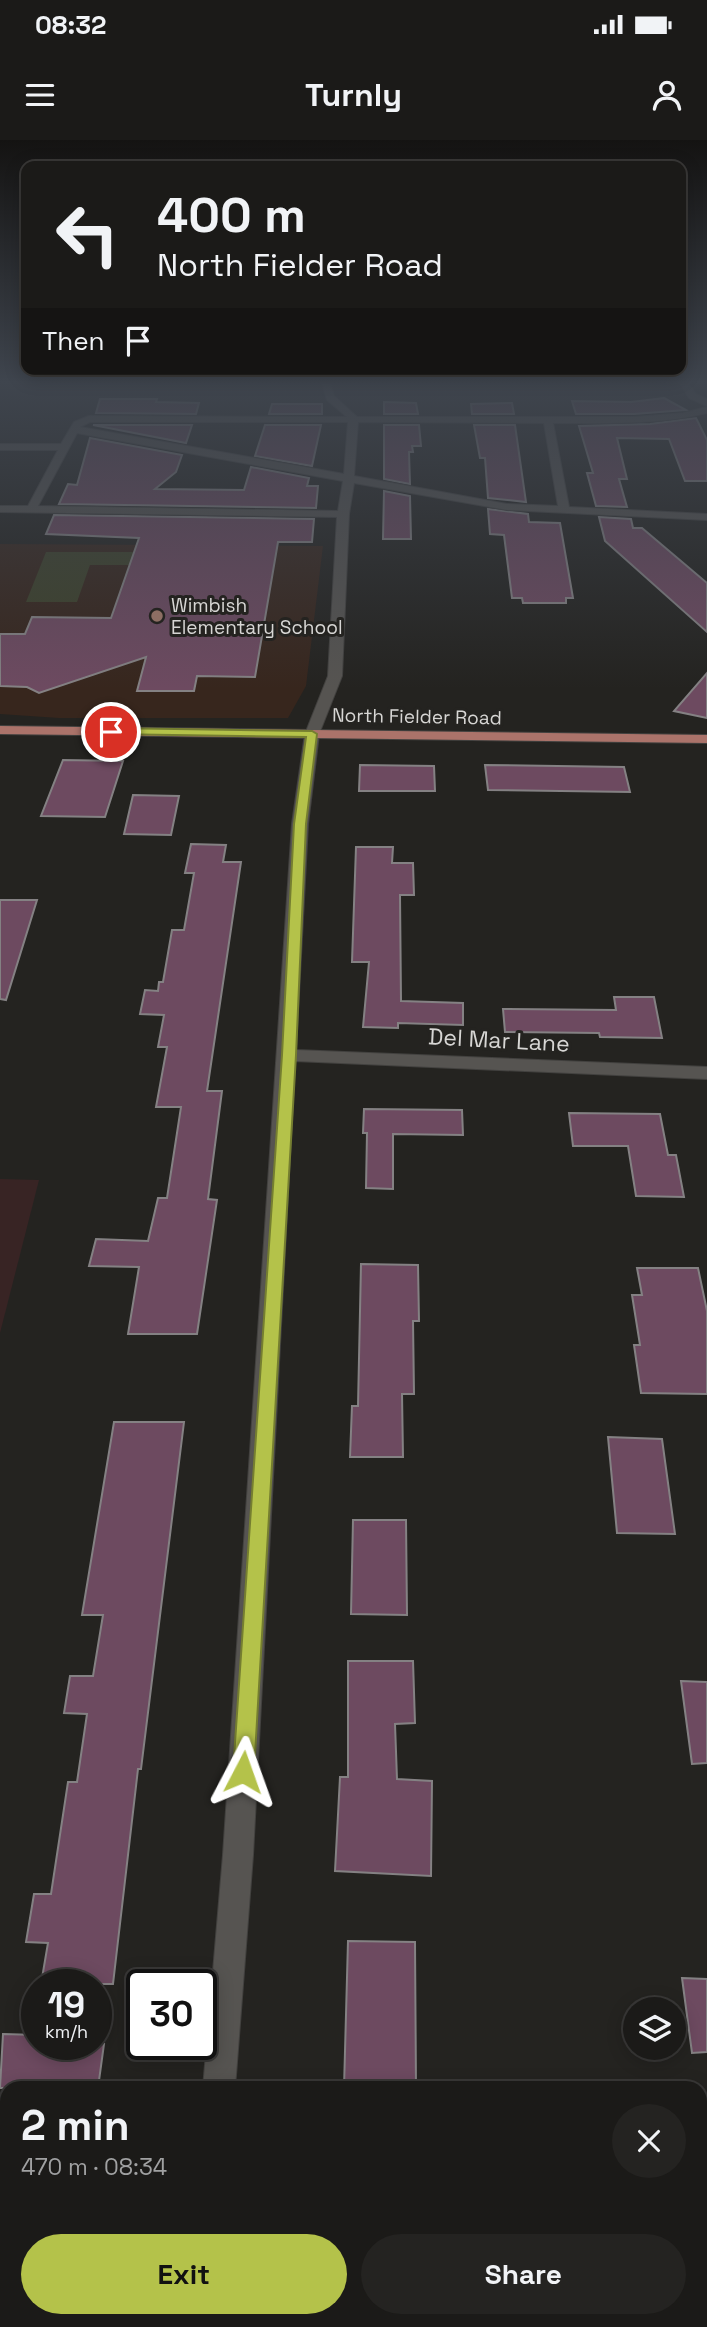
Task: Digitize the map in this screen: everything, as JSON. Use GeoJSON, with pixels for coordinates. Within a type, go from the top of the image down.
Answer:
{"type":"FeatureCollection","features":[{"type":"Feature","properties":{"kind":"main road","name":"North Fielder Road"},"geometry":{"type":"LineString","coordinates":[[0,730],[707,739]]}},
{"type":"Feature","properties":{"kind":"street"},"geometry":{"type":"LineString","coordinates":[[31,510],[44,485]]}},
{"type":"Feature","properties":{"kind":"street"},"geometry":{"type":"LineString","coordinates":[[220,2081],[238,1855],[289,1055],[300,824],[312,734],[335,676],[343,513],[348,485]]}},
{"type":"Feature","properties":{"kind":"street"},"geometry":{"type":"LineString","coordinates":[[383,485],[507,507],[707,517]]}},
{"type":"Feature","properties":{"kind":"street"},"geometry":{"type":"LineString","coordinates":[[559,485],[564,511]]}},
{"type":"Feature","properties":{"kind":"street"},"geometry":{"type":"LineString","coordinates":[[0,509],[343,513]]}},
{"type":"Feature","properties":{"kind":"street","name":"Del Mar Lane"},"geometry":{"type":"LineString","coordinates":[[289,1055],[707,1073]]}},
{"type":"Feature","properties":{"kind":"shaded area","name":"Wimbish Elementary School"},"geometry":{"type":"Polygon","coordinates":[[[0,544],[323,546],[306,686],[288,718],[59,718],[0,714],[0,544]]]}},
{"type":"Feature","properties":{"kind":"shaded area"},"geometry":{"type":"Polygon","coordinates":[[[0,1179],[39,1180],[0,1333],[0,1179]]]}},
{"type":"Feature","properties":{"kind":"green space"},"geometry":{"type":"Polygon","coordinates":[[[46,552],[241,552],[239,565],[90,565],[77,602],[26,602],[46,552]]]}},
{"type":"Feature","properties":{"kind":"building"},"geometry":{"type":"Polygon","coordinates":[[[68,485],[160,485],[155,489],[244,490],[246,485],[318,486],[316,508],[59,504],[68,485]]]}},
{"type":"Feature","properties":{"kind":"building"},"geometry":{"type":"Polygon","coordinates":[[[487,485],[524,485],[526,502],[488,498],[487,485]]]}},
{"type":"Feature","properties":{"kind":"building"},"geometry":{"type":"Polygon","coordinates":[[[590,485],[621,485],[627,507],[596,506],[590,485]]]}},
{"type":"Feature","properties":{"kind":"building"},"geometry":{"type":"Polygon","coordinates":[[[384,491],[410,496],[411,539],[383,539],[384,491]]]}},
{"type":"Feature","properties":{"kind":"building"},"geometry":{"type":"Polygon","coordinates":[[[488,509],[528,514],[529,522],[560,523],[573,598],[566,598],[566,603],[523,603],[522,598],[512,598],[504,535],[490,534],[488,509]]]}},
{"type":"Feature","properties":{"kind":"building"},"geometry":{"type":"Polygon","coordinates":[[[54,515],[314,519],[312,542],[278,542],[255,677],[197,676],[194,691],[137,691],[146,657],[39,693],[27,687],[0,686],[0,634],[25,634],[32,617],[111,618],[139,538],[46,534],[54,515]]]}},
{"type":"Feature","properties":{"kind":"building"},"geometry":{"type":"Polygon","coordinates":[[[599,517],[631,519],[633,528],[642,528],[707,583],[707,632],[605,541],[599,517]]]}},
{"type":"Feature","properties":{"kind":"building"},"geometry":{"type":"Polygon","coordinates":[[[707,673],[707,718],[674,711],[707,673]]]}},
{"type":"Feature","properties":{"kind":"building"},"geometry":{"type":"Polygon","coordinates":[[[63,760],[123,761],[105,817],[41,816],[63,760]]]}},
{"type":"Feature","properties":{"kind":"building"},"geometry":{"type":"Polygon","coordinates":[[[360,765],[434,766],[435,791],[359,791],[360,765]]]}},
{"type":"Feature","properties":{"kind":"building"},"geometry":{"type":"Polygon","coordinates":[[[485,765],[624,767],[630,792],[488,790],[485,765]]]}},
{"type":"Feature","properties":{"kind":"building"},"geometry":{"type":"Polygon","coordinates":[[[133,795],[179,796],[171,835],[124,834],[133,795]]]}},
{"type":"Feature","properties":{"kind":"building"},"geometry":{"type":"Polygon","coordinates":[[[191,844],[226,845],[223,862],[241,862],[207,1091],[222,1091],[208,1199],[217,1200],[197,1334],[128,1334],[139,1267],[89,1266],[96,1239],[148,1241],[158,1198],[167,1198],[181,1107],[156,1107],[167,1047],[158,1047],[164,1015],[140,1014],[145,990],[158,991],[159,982],[163,982],[172,930],[184,930],[194,873],[185,873],[191,844]]]}},
{"type":"Feature","properties":{"kind":"building"},"geometry":{"type":"Polygon","coordinates":[[[356,847],[393,847],[392,863],[413,863],[414,895],[400,895],[401,1001],[463,1003],[463,1025],[398,1023],[398,1028],[363,1027],[369,962],[352,962],[356,847]]]}},
{"type":"Feature","properties":{"kind":"building"},"geometry":{"type":"Polygon","coordinates":[[[0,900],[37,900],[6,1000],[0,999],[0,900]]]}},
{"type":"Feature","properties":{"kind":"building"},"geometry":{"type":"Polygon","coordinates":[[[614,997],[654,997],[662,1038],[600,1037],[599,1033],[505,1032],[503,1009],[616,1010],[614,997]]]}},
{"type":"Feature","properties":{"kind":"building"},"geometry":{"type":"Polygon","coordinates":[[[364,1109],[462,1110],[463,1135],[393,1134],[393,1189],[366,1188],[367,1133],[363,1133],[364,1109]]]}},
{"type":"Feature","properties":{"kind":"building"},"geometry":{"type":"Polygon","coordinates":[[[569,1113],[660,1114],[668,1155],[676,1155],[684,1197],[636,1196],[628,1146],[573,1146],[569,1113]]]}},
{"type":"Feature","properties":{"kind":"building"},"geometry":{"type":"Polygon","coordinates":[[[361,1264],[418,1265],[419,1321],[413,1321],[414,1394],[402,1394],[403,1457],[350,1457],[352,1406],[358,1406],[361,1264]]]}},
{"type":"Feature","properties":{"kind":"building"},"geometry":{"type":"Polygon","coordinates":[[[637,1268],[698,1268],[707,1311],[707,1394],[641,1393],[634,1345],[640,1345],[632,1295],[642,1295],[637,1268]]]}},
{"type":"Feature","properties":{"kind":"building"},"geometry":{"type":"Polygon","coordinates":[[[114,1422],[184,1422],[141,1769],[138,1769],[113,1984],[112,1969],[44,1969],[48,1943],[26,1942],[34,1894],[51,1894],[68,1782],[77,1782],[87,1714],[64,1713],[70,1676],[93,1676],[103,1615],[82,1615],[114,1422]]]}},
{"type":"Feature","properties":{"kind":"building"},"geometry":{"type":"Polygon","coordinates":[[[608,1437],[662,1439],[675,1534],[617,1533],[608,1437]]]}},
{"type":"Feature","properties":{"kind":"building"},"geometry":{"type":"Polygon","coordinates":[[[353,1520],[406,1520],[407,1615],[351,1614],[353,1520]]]}},
{"type":"Feature","properties":{"kind":"building"},"geometry":{"type":"Polygon","coordinates":[[[348,1661],[413,1661],[415,1723],[395,1724],[397,1779],[432,1781],[431,1876],[335,1871],[340,1777],[348,1777],[348,1661]]]}},
{"type":"Feature","properties":{"kind":"building"},"geometry":{"type":"Polygon","coordinates":[[[681,1681],[707,1682],[707,1763],[692,1764],[681,1681]]]}},
{"type":"Feature","properties":{"kind":"building"},"geometry":{"type":"Polygon","coordinates":[[[348,1941],[415,1942],[416,2081],[344,2081],[348,1941]]]}},
{"type":"Feature","properties":{"kind":"building"},"geometry":{"type":"Polygon","coordinates":[[[682,1978],[707,1979],[707,2052],[692,2053],[682,1978]]]}},
{"type":"Feature","properties":{"kind":"building"},"geometry":{"type":"Polygon","coordinates":[[[3,2034],[21,2035],[21,2060],[102,2060],[99,2081],[0,2081],[3,2034]]]}},
{"type":"Feature","properties":{"kind":"place","name":"Wimbish Elementary School"},"geometry":{"type":"Point","coordinates":[157,616]}},
{"type":"Feature","properties":{"kind":"route"},"geometry":{"type":"LineString","coordinates":[[111,732],[312,734],[300,824],[289,1055],[243,1772]]}}]}
